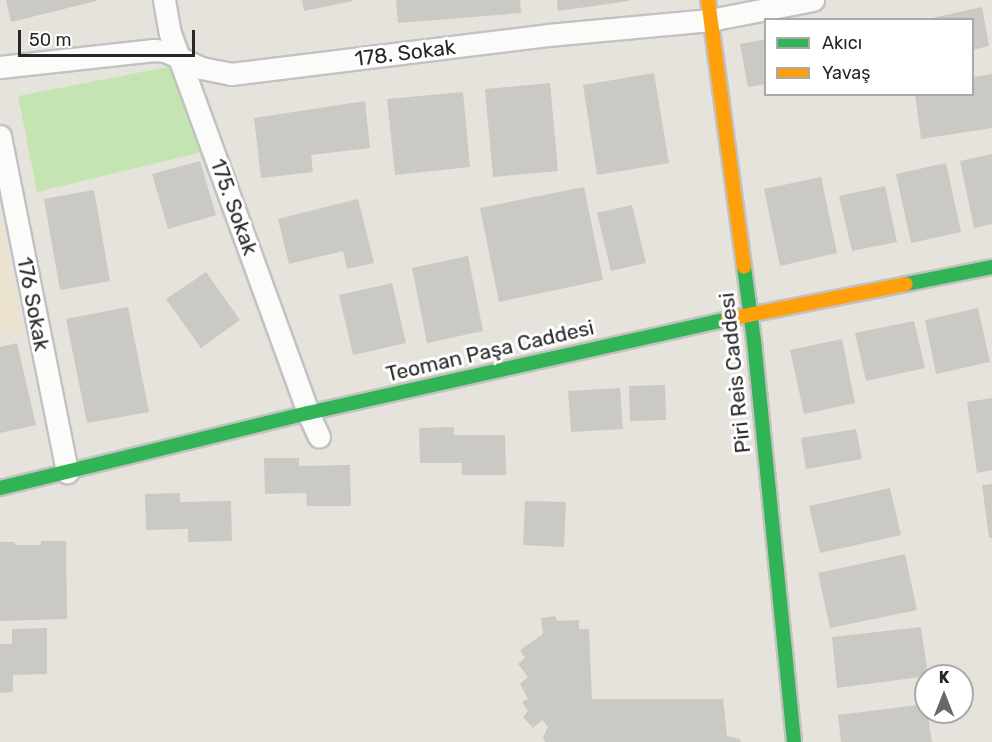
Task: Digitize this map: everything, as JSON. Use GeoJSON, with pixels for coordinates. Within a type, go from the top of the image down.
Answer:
{"type":"FeatureCollection","features":[{"type":"Feature","properties":{"kind":"street","name":"175. Sokak"},"geometry":{"type":"LineString","coordinates":[[164,0],[170,33],[308,413],[320,437]]}},
{"type":"Feature","properties":{"kind":"street","name":"178. Sokak"},"geometry":{"type":"LineString","coordinates":[[0,67],[154,50],[165,51],[201,68],[231,74],[548,35],[709,10],[813,0]]}},
{"type":"Feature","properties":{"kind":"street","name":"Piri Reis Caddesi"},"geometry":{"type":"LineString","coordinates":[[709,10],[751,314],[794,742]]}},
{"type":"Feature","properties":{"kind":"street","name":"176 Sokak"},"geometry":{"type":"LineString","coordinates":[[0,136],[67,472]]}},
{"type":"Feature","properties":{"kind":"street","name":"Teoman Paşa Caddesi"},"geometry":{"type":"LineString","coordinates":[[0,489],[308,413],[751,314],[992,267]]}},
{"type":"Feature","properties":{"kind":"shaded area"},"geometry":{"type":"Polygon","coordinates":[[[0,213],[23,331],[0,335],[0,213]]]}},
{"type":"Feature","properties":{"kind":"green space"},"geometry":{"type":"Polygon","coordinates":[[[178,65],[202,152],[37,192],[18,96],[178,65]]]}},
{"type":"Feature","properties":{"kind":"building"},"geometry":{"type":"Polygon","coordinates":[[[6,0],[96,0],[96,1],[11,22],[6,0]]]}},
{"type":"Feature","properties":{"kind":"building"},"geometry":{"type":"Polygon","coordinates":[[[302,0],[352,0],[353,1],[304,11],[302,0]]]}},
{"type":"Feature","properties":{"kind":"building"},"geometry":{"type":"Polygon","coordinates":[[[396,0],[520,0],[521,13],[398,23],[396,0]]]}},
{"type":"Feature","properties":{"kind":"building"},"geometry":{"type":"Polygon","coordinates":[[[557,0],[629,0],[629,1],[558,11],[557,0]]]}},
{"type":"Feature","properties":{"kind":"building"},"geometry":{"type":"Polygon","coordinates":[[[982,7],[989,46],[974,50],[974,18],[932,18],[982,7]]]}},
{"type":"Feature","properties":{"kind":"building"},"geometry":{"type":"Polygon","coordinates":[[[764,39],[764,84],[748,87],[740,44],[764,39]]]}},
{"type":"Feature","properties":{"kind":"building"},"geometry":{"type":"Polygon","coordinates":[[[654,73],[669,163],[597,175],[583,85],[654,73]]]}},
{"type":"Feature","properties":{"kind":"building"},"geometry":{"type":"Polygon","coordinates":[[[992,74],[992,128],[921,139],[915,96],[974,96],[974,77],[992,74]]]}},
{"type":"Feature","properties":{"kind":"building"},"geometry":{"type":"Polygon","coordinates":[[[550,83],[558,171],[493,177],[485,89],[550,83]]]}},
{"type":"Feature","properties":{"kind":"building"},"geometry":{"type":"Polygon","coordinates":[[[463,92],[470,167],[395,175],[387,99],[463,92]]]}},
{"type":"Feature","properties":{"kind":"building"},"geometry":{"type":"Polygon","coordinates":[[[365,101],[370,148],[311,155],[313,172],[261,178],[254,118],[365,101]]]}},
{"type":"Feature","properties":{"kind":"building"},"geometry":{"type":"Polygon","coordinates":[[[992,154],[992,224],[974,228],[960,161],[992,154]]]}},
{"type":"Feature","properties":{"kind":"building"},"geometry":{"type":"Polygon","coordinates":[[[200,161],[216,215],[168,229],[152,174],[200,161]]]}},
{"type":"Feature","properties":{"kind":"building"},"geometry":{"type":"Polygon","coordinates":[[[946,163],[961,232],[911,243],[896,174],[946,163]]]}},
{"type":"Feature","properties":{"kind":"building"},"geometry":{"type":"Polygon","coordinates":[[[821,177],[837,253],[780,266],[764,189],[821,177]]]}},
{"type":"Feature","properties":{"kind":"building"},"geometry":{"type":"Polygon","coordinates":[[[885,186],[897,242],[852,251],[839,196],[885,186]]]}},
{"type":"Feature","properties":{"kind":"building"},"geometry":{"type":"Polygon","coordinates":[[[584,187],[603,280],[499,302],[480,208],[584,187]]]}},
{"type":"Feature","properties":{"kind":"building"},"geometry":{"type":"Polygon","coordinates":[[[94,190],[110,281],[60,290],[44,199],[94,190]]]}},
{"type":"Feature","properties":{"kind":"building"},"geometry":{"type":"Polygon","coordinates":[[[358,199],[374,263],[347,269],[343,251],[289,264],[278,219],[358,199]]]}},
{"type":"Feature","properties":{"kind":"building"},"geometry":{"type":"Polygon","coordinates":[[[632,205],[646,263],[611,271],[597,213],[632,205]]]}},
{"type":"Feature","properties":{"kind":"building"},"geometry":{"type":"Polygon","coordinates":[[[468,256],[483,331],[427,343],[412,268],[468,256]]]}},
{"type":"Feature","properties":{"kind":"building"},"geometry":{"type":"Polygon","coordinates":[[[206,272],[240,320],[201,348],[166,299],[206,272]]]}},
{"type":"Feature","properties":{"kind":"building"},"geometry":{"type":"Polygon","coordinates":[[[392,283],[406,343],[353,355],[339,295],[392,283]]]}},
{"type":"Feature","properties":{"kind":"building"},"geometry":{"type":"Polygon","coordinates":[[[128,307],[149,412],[87,423],[66,319],[128,307]]]}},
{"type":"Feature","properties":{"kind":"building"},"geometry":{"type":"Polygon","coordinates":[[[978,308],[990,362],[936,374],[925,320],[978,308]]]}},
{"type":"Feature","properties":{"kind":"building"},"geometry":{"type":"Polygon","coordinates":[[[914,321],[925,368],[866,381],[855,333],[914,321]]]}},
{"type":"Feature","properties":{"kind":"building"},"geometry":{"type":"Polygon","coordinates":[[[842,339],[855,403],[804,414],[790,350],[842,339]]]}},
{"type":"Feature","properties":{"kind":"building"},"geometry":{"type":"Polygon","coordinates":[[[17,343],[36,425],[0,433],[0,347],[17,343]]]}},
{"type":"Feature","properties":{"kind":"building"},"geometry":{"type":"Polygon","coordinates":[[[665,385],[666,420],[630,421],[629,386],[665,385]]]}},
{"type":"Feature","properties":{"kind":"building"},"geometry":{"type":"Polygon","coordinates":[[[620,388],[623,429],[571,432],[568,391],[620,388]]]}},
{"type":"Feature","properties":{"kind":"building"},"geometry":{"type":"Polygon","coordinates":[[[992,398],[992,470],[977,473],[967,402],[992,398]]]}},
{"type":"Feature","properties":{"kind":"building"},"geometry":{"type":"Polygon","coordinates":[[[454,427],[454,435],[505,435],[506,475],[462,475],[462,463],[420,463],[419,428],[454,427]]]}},
{"type":"Feature","properties":{"kind":"building"},"geometry":{"type":"Polygon","coordinates":[[[856,429],[862,459],[806,469],[801,438],[856,429]]]}},
{"type":"Feature","properties":{"kind":"building"},"geometry":{"type":"Polygon","coordinates":[[[264,458],[299,458],[299,466],[350,465],[351,506],[307,506],[306,493],[265,494],[264,458]]]}},
{"type":"Feature","properties":{"kind":"building"},"geometry":{"type":"Polygon","coordinates":[[[992,484],[992,538],[989,538],[982,485],[992,484]]]}},
{"type":"Feature","properties":{"kind":"building"},"geometry":{"type":"Polygon","coordinates":[[[890,488],[901,535],[820,553],[809,506],[890,488]]]}},
{"type":"Feature","properties":{"kind":"building"},"geometry":{"type":"Polygon","coordinates":[[[180,493],[180,502],[231,501],[232,541],[188,542],[188,529],[146,530],[145,494],[180,493]]]}},
{"type":"Feature","properties":{"kind":"building"},"geometry":{"type":"Polygon","coordinates":[[[525,501],[566,502],[564,547],[523,545],[525,501]]]}},
{"type":"Feature","properties":{"kind":"building"},"geometry":{"type":"Polygon","coordinates":[[[41,541],[66,541],[67,619],[0,621],[0,542],[15,542],[15,545],[41,545],[41,541]]]}},
{"type":"Feature","properties":{"kind":"building"},"geometry":{"type":"Polygon","coordinates":[[[905,554],[917,610],[830,628],[818,573],[905,554]]]}},
{"type":"Feature","properties":{"kind":"building"},"geometry":{"type":"Polygon","coordinates":[[[555,616],[557,621],[579,620],[579,629],[589,629],[592,699],[723,699],[727,736],[740,739],[741,742],[545,742],[543,737],[548,727],[542,720],[533,728],[523,717],[528,711],[522,702],[528,699],[520,684],[528,677],[518,664],[525,658],[520,650],[543,634],[541,618],[555,616]]]}},
{"type":"Feature","properties":{"kind":"building"},"geometry":{"type":"Polygon","coordinates":[[[921,627],[926,664],[914,664],[914,678],[837,688],[832,637],[921,627]]]}},
{"type":"Feature","properties":{"kind":"building"},"geometry":{"type":"Polygon","coordinates":[[[47,628],[47,674],[13,675],[13,692],[0,693],[0,644],[12,644],[12,629],[47,628]]]}},
{"type":"Feature","properties":{"kind":"building"},"geometry":{"type":"Polygon","coordinates":[[[914,706],[914,724],[929,724],[932,742],[841,742],[838,715],[914,706]]]}},
{"type":"Feature","properties":{"kind":"traffic: fast"},"geometry":{"type":"LineString","coordinates":[[744,267],[754,341],[794,742]]}},
{"type":"Feature","properties":{"kind":"traffic: fast"},"geometry":{"type":"LineString","coordinates":[[906,284],[992,267]]}},
{"type":"Feature","properties":{"kind":"traffic: fast"},"geometry":{"type":"LineString","coordinates":[[0,488],[308,413],[728,319]]}},
{"type":"Feature","properties":{"kind":"traffic: slow"},"geometry":{"type":"LineString","coordinates":[[708,0],[744,267]]}},
{"type":"Feature","properties":{"kind":"traffic: slow"},"geometry":{"type":"LineString","coordinates":[[728,319],[906,284]]}}]}
